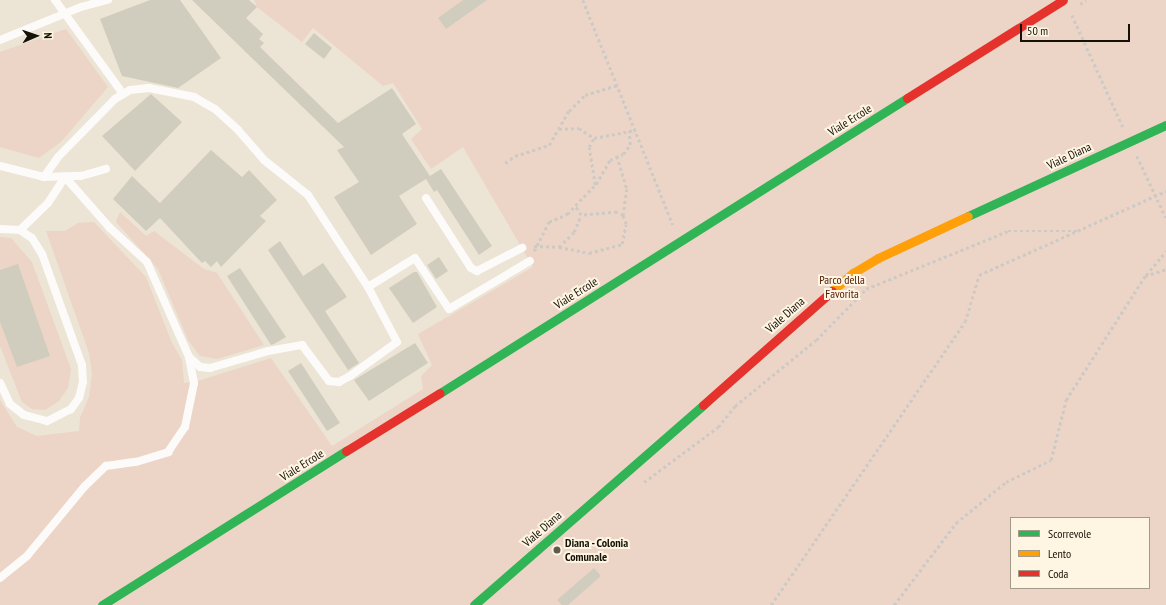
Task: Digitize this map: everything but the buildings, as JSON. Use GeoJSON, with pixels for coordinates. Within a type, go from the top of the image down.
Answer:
{"type":"FeatureCollection","features":[{"type":"Feature","properties":{"kind":"street","name":"Viale Ercole"},"geometry":{"type":"LineString","coordinates":[[102,605],[1063,0]]}},
{"type":"Feature","properties":{"kind":"street","name":"Viale Diana"},"geometry":{"type":"LineString","coordinates":[[474,605],[853,272],[878,258],[1166,125]]}},
{"type":"Feature","properties":{"kind":"lane"},"geometry":{"type":"LineString","coordinates":[[55,0],[63,14],[123,94]]}},
{"type":"Feature","properties":{"kind":"lane"},"geometry":{"type":"LineString","coordinates":[[0,40],[63,14],[108,0]]}},
{"type":"Feature","properties":{"kind":"lane"},"geometry":{"type":"LineString","coordinates":[[44,177],[58,157],[115,99],[123,94],[149,88],[194,97],[215,109],[264,160],[308,195],[368,287],[397,342],[339,382],[328,381],[302,345],[268,350],[210,368],[200,367],[189,356]]}},
{"type":"Feature","properties":{"kind":"lane"},"geometry":{"type":"LineString","coordinates":[[0,166],[44,177],[64,177],[106,169]]}},
{"type":"Feature","properties":{"kind":"lane"},"geometry":{"type":"LineString","coordinates":[[20,230],[48,203],[64,177]]}},
{"type":"Feature","properties":{"kind":"lane"},"geometry":{"type":"LineString","coordinates":[[0,578],[27,556],[85,486],[106,466],[136,462],[168,452],[185,427],[194,383],[189,356],[148,262],[110,228],[64,177]]}},
{"type":"Feature","properties":{"kind":"lane"},"geometry":{"type":"LineString","coordinates":[[426,198],[471,268],[476,271],[522,248]]}},
{"type":"Feature","properties":{"kind":"lane"},"geometry":{"type":"LineString","coordinates":[[0,228],[20,230],[32,238],[42,254],[82,365],[83,382],[79,398],[71,409],[47,421],[24,415],[10,404],[0,383]]}},
{"type":"Feature","properties":{"kind":"lane"},"geometry":{"type":"LineString","coordinates":[[368,287],[416,258],[449,309],[530,261]]}},
{"type":"Feature","properties":{"kind":"path"},"geometry":{"type":"LineString","coordinates":[[583,0],[679,242]]}},
{"type":"Feature","properties":{"kind":"path"},"geometry":{"type":"LineString","coordinates":[[1070,11],[1166,218]]}},
{"type":"Feature","properties":{"kind":"path"},"geometry":{"type":"LineString","coordinates":[[505,163],[515,156],[542,149],[549,145],[569,111],[586,94],[617,85]]}},
{"type":"Feature","properties":{"kind":"path"},"geometry":{"type":"LineString","coordinates":[[559,129],[579,128],[594,138],[635,130]]}},
{"type":"Feature","properties":{"kind":"path"},"geometry":{"type":"LineString","coordinates":[[530,261],[549,222],[567,214],[595,185],[610,160],[630,145],[629,131]]}},
{"type":"Feature","properties":{"kind":"path"},"geometry":{"type":"LineString","coordinates":[[594,138],[589,148],[595,185]]}},
{"type":"Feature","properties":{"kind":"path"},"geometry":{"type":"LineString","coordinates":[[536,246],[559,247],[589,253],[622,244],[626,224],[623,216],[627,189],[617,156]]}},
{"type":"Feature","properties":{"kind":"path"},"geometry":{"type":"LineString","coordinates":[[771,605],[965,322],[979,275],[1166,191]]}},
{"type":"Feature","properties":{"kind":"path"},"geometry":{"type":"LineString","coordinates":[[575,206],[581,215]]}},
{"type":"Feature","properties":{"kind":"path"},"geometry":{"type":"LineString","coordinates":[[581,215],[617,212],[623,216]]}},
{"type":"Feature","properties":{"kind":"path"},"geometry":{"type":"LineString","coordinates":[[559,247],[574,232],[581,215]]}},
{"type":"Feature","properties":{"kind":"path"},"geometry":{"type":"LineString","coordinates":[[641,484],[718,427],[735,406],[816,340],[866,288],[1008,231],[1078,231]]}},
{"type":"Feature","properties":{"kind":"path"},"geometry":{"type":"LineString","coordinates":[[894,605],[956,523],[1006,482],[1051,460],[1066,400],[1145,276],[1166,251]]}},
{"type":"Feature","properties":{"kind":"path"},"geometry":{"type":"LineString","coordinates":[[1145,276],[1166,269]]}},
{"type":"Feature","properties":{"kind":"green space","name":"Parco della Favorita"},"geometry":{"type":"Polygon","coordinates":[[[254,0],[1166,0],[1166,605],[0,605],[0,400],[17,427],[37,436],[79,431],[80,418],[89,397],[92,374],[89,353],[46,231],[65,231],[78,223],[94,222],[146,277],[172,343],[182,360],[184,383],[201,380],[271,358],[332,446],[423,389],[421,376],[432,365],[418,334],[533,267],[463,147],[431,169],[411,139],[422,129],[393,83],[383,86],[313,28],[302,42],[257,7],[254,0]]]}},
{"type":"Feature","properties":{"kind":"green space"},"geometry":{"type":"Polygon","coordinates":[[[66,29],[108,87],[61,142],[39,158],[0,147],[0,52],[66,29]]]}},
{"type":"Feature","properties":{"kind":"green space"},"geometry":{"type":"Polygon","coordinates":[[[120,212],[146,236],[154,231],[204,269],[217,273],[264,345],[217,359],[200,356],[188,340],[158,269],[116,222],[120,212]]]}},
{"type":"Feature","properties":{"kind":"green space"},"geometry":{"type":"Polygon","coordinates":[[[0,237],[11,238],[32,262],[71,369],[68,388],[59,401],[45,410],[32,409],[22,402],[0,346],[0,237]]]}},
{"type":"Feature","properties":{"kind":"traffic: fast"},"geometry":{"type":"LineString","coordinates":[[440,393],[907,98]]}},
{"type":"Feature","properties":{"kind":"traffic: fast"},"geometry":{"type":"LineString","coordinates":[[968,216],[1166,125]]}},
{"type":"Feature","properties":{"kind":"traffic: fast"},"geometry":{"type":"LineString","coordinates":[[474,605],[703,405]]}},
{"type":"Feature","properties":{"kind":"traffic: fast"},"geometry":{"type":"LineString","coordinates":[[102,605],[346,451]]}},
{"type":"Feature","properties":{"kind":"traffic: slow"},"geometry":{"type":"LineString","coordinates":[[832,291],[853,273],[878,258],[968,216]]}},
{"type":"Feature","properties":{"kind":"traffic: jam"},"geometry":{"type":"LineString","coordinates":[[907,98],[1063,0]]}},
{"type":"Feature","properties":{"kind":"traffic: jam"},"geometry":{"type":"LineString","coordinates":[[703,405],[832,291]]}},
{"type":"Feature","properties":{"kind":"traffic: jam"},"geometry":{"type":"LineString","coordinates":[[346,451],[440,393]]}},
{"type":"Feature","properties":{"kind":"place","name":"Diana - Colonia Comunale"},"geometry":{"type":"Point","coordinates":[557,550]}}]}
